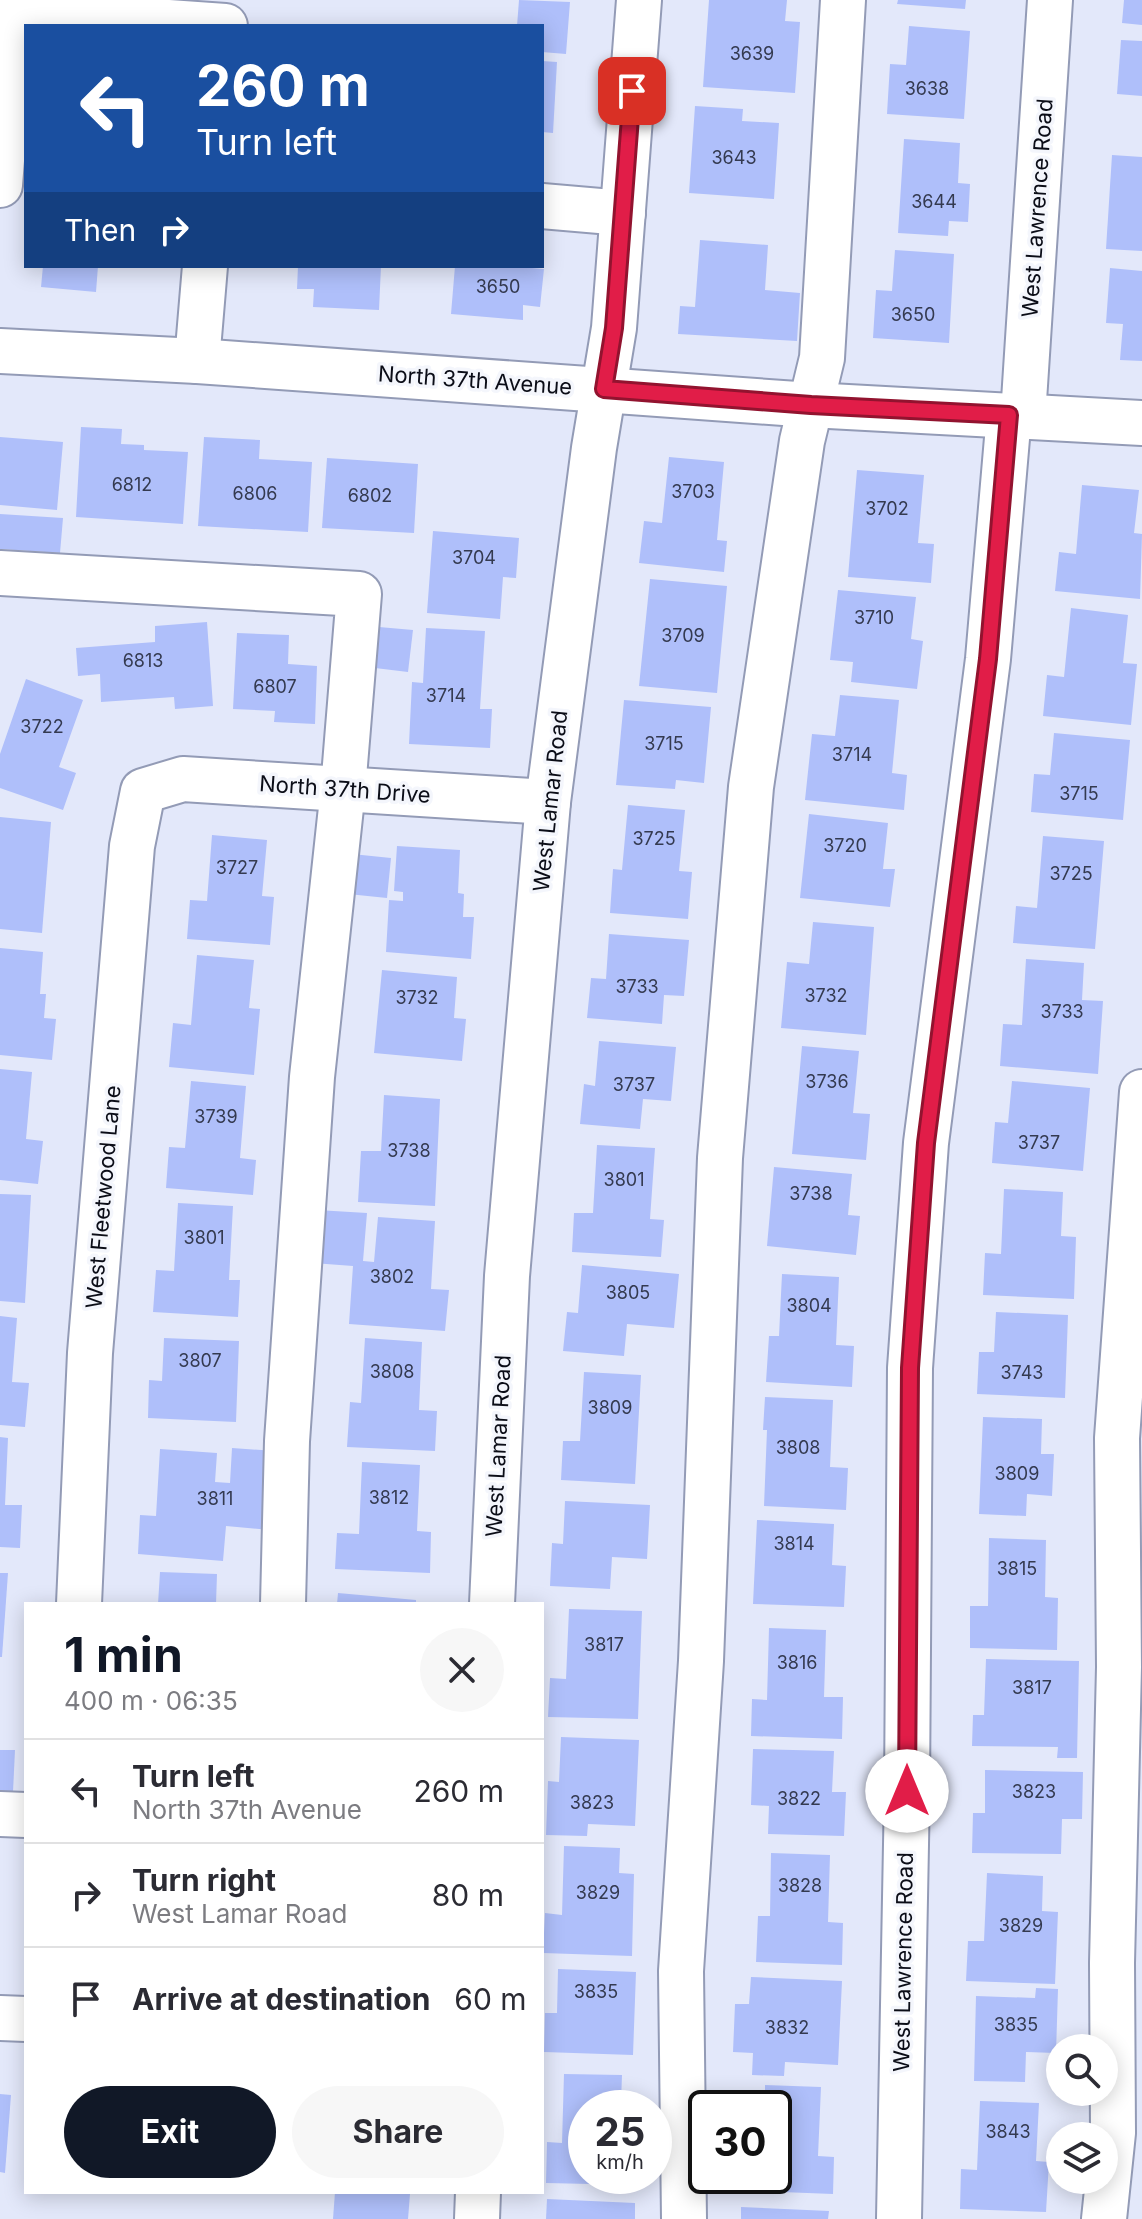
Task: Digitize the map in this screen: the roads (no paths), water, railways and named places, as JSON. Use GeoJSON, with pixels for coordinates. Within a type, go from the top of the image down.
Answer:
{"type":"FeatureCollection","features":[{"type":"Feature","properties":{"kind":"street","name":"West Lamar Road"},"geometry":{"type":"LineString","coordinates":[[492,1602],[507,1276],[548,802],[594,448],[614,328],[639,0]]}},
{"type":"Feature","properties":{"kind":"street"},"geometry":{"type":"LineString","coordinates":[[684,2219],[681,1971],[701,1661],[720,1158],[751,787],[802,441],[822,358],[843,0]]}},
{"type":"Feature","properties":{"kind":"street","name":"West Lawrence Road"},"geometry":{"type":"LineString","coordinates":[[899,2219],[907,1791],[910,1368],[926,1143],[1016,416],[1050,0]]}},
{"type":"Feature","properties":{"kind":"street"},"geometry":{"type":"LineString","coordinates":[[0,185],[7,10],[198,24]]}},
{"type":"Feature","properties":{"kind":"street"},"geometry":{"type":"LineString","coordinates":[[544,206],[623,213]]}},
{"type":"Feature","properties":{"kind":"street"},"geometry":{"type":"LineString","coordinates":[[197,361],[205,268]]}},
{"type":"Feature","properties":{"kind":"street","name":"North 37th Avenue"},"geometry":{"type":"LineString","coordinates":[[0,351],[197,361],[811,405],[1142,423]]}},
{"type":"Feature","properties":{"kind":"street"},"geometry":{"type":"LineString","coordinates":[[0,573],[359,594],[343,789],[312,1077],[287,1441],[283,1602]]}},
{"type":"Feature","properties":{"kind":"street","name":"North 37th Drive"},"geometry":{"type":"LineString","coordinates":[[143,791],[183,779],[548,802]]}},
{"type":"Feature","properties":{"kind":"street","name":"West Fleetwood Lane"},"geometry":{"type":"LineString","coordinates":[[79,1602],[91,1337],[132,846],[143,791]]}},
{"type":"Feature","properties":{"kind":"street"},"geometry":{"type":"LineString","coordinates":[[1104,2219],[1113,2133],[1112,1963],[1119,1667],[1117,1438],[1142,1092]]}},
{"type":"Feature","properties":{"kind":"street"},"geometry":{"type":"LineString","coordinates":[[0,1814],[24,1815]]}},
{"type":"Feature","properties":{"kind":"street"},"geometry":{"type":"LineString","coordinates":[[0,2018],[24,2019]]}},
{"type":"Feature","properties":{"kind":"street"},"geometry":{"type":"LineString","coordinates":[[477,2219],[478,2194]]}}]}
